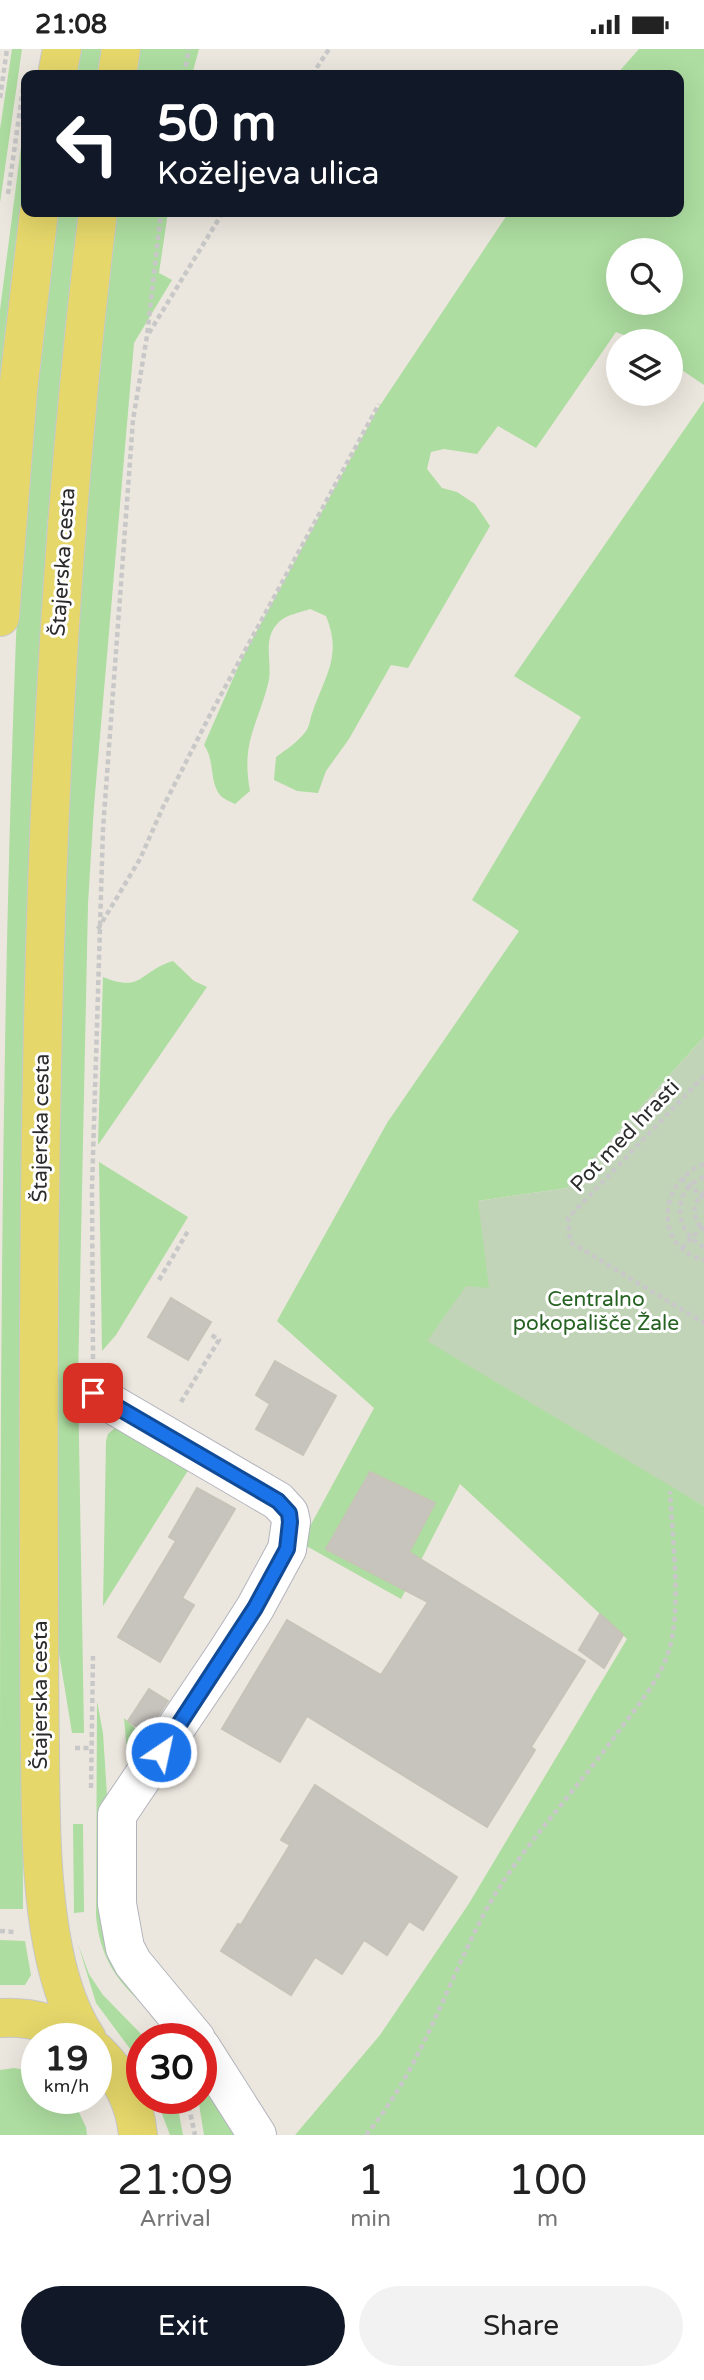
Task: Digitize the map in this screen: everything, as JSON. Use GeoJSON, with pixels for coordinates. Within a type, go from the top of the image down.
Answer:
{"type":"FeatureCollection","features":[{"type":"Feature","properties":{"kind":"main road"},"geometry":{"type":"LineString","coordinates":[[45,70],[62,49]]}},
{"type":"Feature","properties":{"kind":"main road"},"geometry":{"type":"LineString","coordinates":[[118,70],[121,49]]}},
{"type":"Feature","properties":{"kind":"main road"},"geometry":{"type":"LineString","coordinates":[[0,617],[18,391],[22,217]]}},
{"type":"Feature","properties":{"kind":"main road","name":"Štajerska cesta"},"geometry":{"type":"LineString","coordinates":[[79,2023],[63,1993],[42,1858],[39,1724],[39,1247],[44,909],[58,621],[73,434],[97,217]]}},
{"type":"Feature","properties":{"kind":"main road"},"geometry":{"type":"LineString","coordinates":[[0,2018],[48,2023]]}},
{"type":"Feature","properties":{"kind":"main road"},"geometry":{"type":"LineString","coordinates":[[112,2071],[121,2082],[140,2129]]}},
{"type":"Feature","properties":{"kind":"street"},"geometry":{"type":"LineString","coordinates":[[93,1380],[162,1432],[278,1501],[289,1513],[290,1535],[287,1549],[255,1608],[175,1732],[117,1815],[118,1922],[125,1948],[133,1963],[183,2023]]}},
{"type":"Feature","properties":{"kind":"street"},"geometry":{"type":"LineString","coordinates":[[217,2072],[257,2135]]}},
{"type":"Feature","properties":{"kind":"path"},"geometry":{"type":"LineString","coordinates":[[0,98],[7,49]]}},
{"type":"Feature","properties":{"kind":"path"},"geometry":{"type":"LineString","coordinates":[[185,70],[189,49]]}},
{"type":"Feature","properties":{"kind":"path"},"geometry":{"type":"LineString","coordinates":[[315,70],[329,49]]}},
{"type":"Feature","properties":{"kind":"path"},"geometry":{"type":"LineString","coordinates":[[93,1380],[92,1188],[98,930],[133,420],[147,336],[160,217]]}},
{"type":"Feature","properties":{"kind":"path"},"geometry":{"type":"LineString","coordinates":[[147,336],[220,217]]}},
{"type":"Feature","properties":{"kind":"path"},"geometry":{"type":"LineString","coordinates":[[98,930],[140,859],[210,715],[379,404]]}},
{"type":"Feature","properties":{"kind":"path","name":"Pot med hrasti"},"geometry":{"type":"LineString","coordinates":[[704,1076],[568,1218],[570,1242],[704,1322]]}},
{"type":"Feature","properties":{"kind":"path"},"geometry":{"type":"LineString","coordinates":[[704,1164],[681,1178],[670,1197],[667,1213],[673,1236],[682,1248],[704,1260]]}},
{"type":"Feature","properties":{"kind":"path"},"geometry":{"type":"LineString","coordinates":[[704,1177],[689,1186],[683,1196],[680,1217],[691,1238],[704,1247]]}},
{"type":"Feature","properties":{"kind":"path"},"geometry":{"type":"LineString","coordinates":[[681,1178],[703,1195],[696,1202],[694,1215],[703,1228],[682,1248]]}},
{"type":"Feature","properties":{"kind":"path"},"geometry":{"type":"LineString","coordinates":[[159,1280],[188,1231]]}},
{"type":"Feature","properties":{"kind":"path"},"geometry":{"type":"LineString","coordinates":[[162,1432],[219,1340],[210,1334]]}},
{"type":"Feature","properties":{"kind":"path"},"geometry":{"type":"LineString","coordinates":[[366,2135],[384,2114],[407,2077],[488,1907],[521,1858],[593,1766],[661,1672],[670,1649],[674,1625],[670,1491]]}},
{"type":"Feature","properties":{"kind":"path"},"geometry":{"type":"LineString","coordinates":[[72,1748],[92,1748]]}},
{"type":"Feature","properties":{"kind":"path"},"geometry":{"type":"LineString","coordinates":[[190,2114],[195,2135]]}},
{"type":"Feature","properties":{"kind":"green space"},"geometry":{"type":"Polygon","coordinates":[[[12,49],[22,49],[0,203],[0,129],[12,49]]]}},
{"type":"Feature","properties":{"kind":"green space"},"geometry":{"type":"Polygon","coordinates":[[[80,49],[104,49],[100,70],[77,70],[80,49]]]}},
{"type":"Feature","properties":{"kind":"green space"},"geometry":{"type":"Polygon","coordinates":[[[139,49],[199,49],[193,70],[136,70],[139,49]]]}},
{"type":"Feature","properties":{"kind":"green space"},"geometry":{"type":"Polygon","coordinates":[[[639,49],[704,49],[704,385],[683,371],[683,329],[606,329],[606,346],[536,448],[498,426],[477,454],[444,449],[431,452],[427,469],[442,488],[457,492],[475,504],[490,526],[408,668],[391,665],[349,739],[326,771],[318,793],[297,791],[274,780],[276,757],[296,742],[307,729],[327,675],[333,642],[326,616],[310,609],[290,615],[274,628],[269,643],[268,684],[247,760],[250,791],[235,804],[221,796],[217,789],[210,757],[204,745],[242,658],[377,410],[506,217],[684,217],[684,70],[620,70],[639,49]]]}},
{"type":"Feature","properties":{"kind":"green space"},"geometry":{"type":"Polygon","coordinates":[[[21,147],[22,217],[0,410],[0,310],[21,147]]]}},
{"type":"Feature","properties":{"kind":"green space"},"geometry":{"type":"Polygon","coordinates":[[[56,217],[79,217],[47,526],[31,822],[22,1456],[23,1909],[0,1909],[1,1432],[7,955],[16,637],[33,424],[56,217]]]}},
{"type":"Feature","properties":{"kind":"green space"},"geometry":{"type":"Polygon","coordinates":[[[115,217],[167,217],[159,273],[172,280],[134,343],[94,806],[88,904],[78,1381],[84,1733],[72,1733],[57,1641],[56,1219],[66,797],[85,492],[115,217]]]}},
{"type":"Feature","properties":{"kind":"green space"},"geometry":{"type":"Polygon","coordinates":[[[704,401],[704,1037],[567,1188],[478,1201],[656,1476],[704,1506],[704,2135],[295,2135],[380,2035],[468,1905],[627,1639],[460,1484],[401,1599],[301,1543],[374,1408],[277,1321],[387,1123],[519,931],[472,900],[581,717],[514,676],[704,401]]]}},
{"type":"Feature","properties":{"kind":"green space"},"geometry":{"type":"Polygon","coordinates":[[[173,961],[194,981],[207,987],[98,1145],[103,977],[126,983],[133,982],[173,961]]]}},
{"type":"Feature","properties":{"kind":"green space","name":"Centralno pokopališče Žale"},"geometry":{"type":"Polygon","coordinates":[[[704,1037],[704,1506],[427,1341],[466,1286],[489,1288],[478,1201],[567,1188],[704,1037]]]}},
{"type":"Feature","properties":{"kind":"green space"},"geometry":{"type":"Polygon","coordinates":[[[99,1162],[188,1217],[116,1335],[102,1351],[99,1162]]]}},
{"type":"Feature","properties":{"kind":"green space"},"geometry":{"type":"Polygon","coordinates":[[[116,1427],[194,1461],[103,1606],[106,1441],[108,1434],[116,1427]]]}},
{"type":"Feature","properties":{"kind":"green space"},"geometry":{"type":"Polygon","coordinates":[[[97,1701],[103,1733],[108,1811],[145,2006],[117,1977],[105,1955],[98,1930],[97,1701]]]}},
{"type":"Feature","properties":{"kind":"green space"},"geometry":{"type":"Polygon","coordinates":[[[124,1718],[152,1744],[130,1766],[128,1764],[124,1718]]]}},
{"type":"Feature","properties":{"kind":"green space"},"geometry":{"type":"Polygon","coordinates":[[[73,1824],[83,1824],[84,1912],[74,1913],[73,1824]]]}},
{"type":"Feature","properties":{"kind":"green space"},"geometry":{"type":"Polygon","coordinates":[[[0,1940],[25,1941],[31,1975],[25,1985],[0,1985],[0,1940]]]}},
{"type":"Feature","properties":{"kind":"green space"},"geometry":{"type":"Polygon","coordinates":[[[78,1944],[89,1974],[103,1995],[130,2023],[126,2023],[126,2043],[96,2003],[78,1944]]]}},
{"type":"Feature","properties":{"kind":"green space"},"geometry":{"type":"Polygon","coordinates":[[[21,2069],[21,2114],[80,2114],[87,2135],[0,2135],[0,2070],[21,2069]]]}},
{"type":"Feature","properties":{"kind":"green space"},"geometry":{"type":"Polygon","coordinates":[[[217,2092],[243,2135],[204,2135],[201,2114],[217,2114],[217,2092]]]}},
{"type":"Feature","properties":{"kind":"green space"},"geometry":{"type":"Polygon","coordinates":[[[162,2114],[179,2114],[183,2135],[170,2135],[162,2114]]]}},
{"type":"Feature","properties":{"kind":"building"},"geometry":{"type":"Polygon","coordinates":[[[171,1298],[211,1322],[188,1360],[148,1337],[171,1298]]]}},
{"type":"Feature","properties":{"kind":"building"},"geometry":{"type":"Polygon","coordinates":[[[275,1361],[336,1396],[303,1455],[256,1429],[270,1404],[256,1395],[275,1361]]]}},
{"type":"Feature","properties":{"kind":"building"},"geometry":{"type":"Polygon","coordinates":[[[370,1472],[435,1503],[409,1552],[585,1661],[531,1747],[535,1750],[487,1827],[307,1716],[280,1762],[222,1729],[287,1620],[381,1675],[428,1602],[326,1549],[370,1472]]]}},
{"type":"Feature","properties":{"kind":"building"},"geometry":{"type":"Polygon","coordinates":[[[197,1488],[235,1509],[182,1598],[194,1605],[160,1662],[118,1637],[176,1541],[169,1537],[197,1488]]]}},
{"type":"Feature","properties":{"kind":"building"},"geometry":{"type":"Polygon","coordinates":[[[600,1614],[623,1635],[604,1668],[579,1650],[600,1614]]]}},
{"type":"Feature","properties":{"kind":"building"},"geometry":{"type":"Polygon","coordinates":[[[149,1689],[168,1701],[146,1733],[128,1721],[149,1689]]]}},
{"type":"Feature","properties":{"kind":"building"},"geometry":{"type":"Polygon","coordinates":[[[315,1785],[457,1877],[423,1930],[409,1921],[387,1955],[364,1940],[342,1974],[315,1957],[291,1995],[221,1951],[238,1924],[241,1925],[290,1845],[281,1840],[315,1785]]]}},
{"type":"Feature","properties":{"kind":"route"},"geometry":{"type":"LineString","coordinates":[[93,1393],[278,1501],[289,1513],[290,1535],[287,1549],[255,1608],[161,1752]]}}]}
